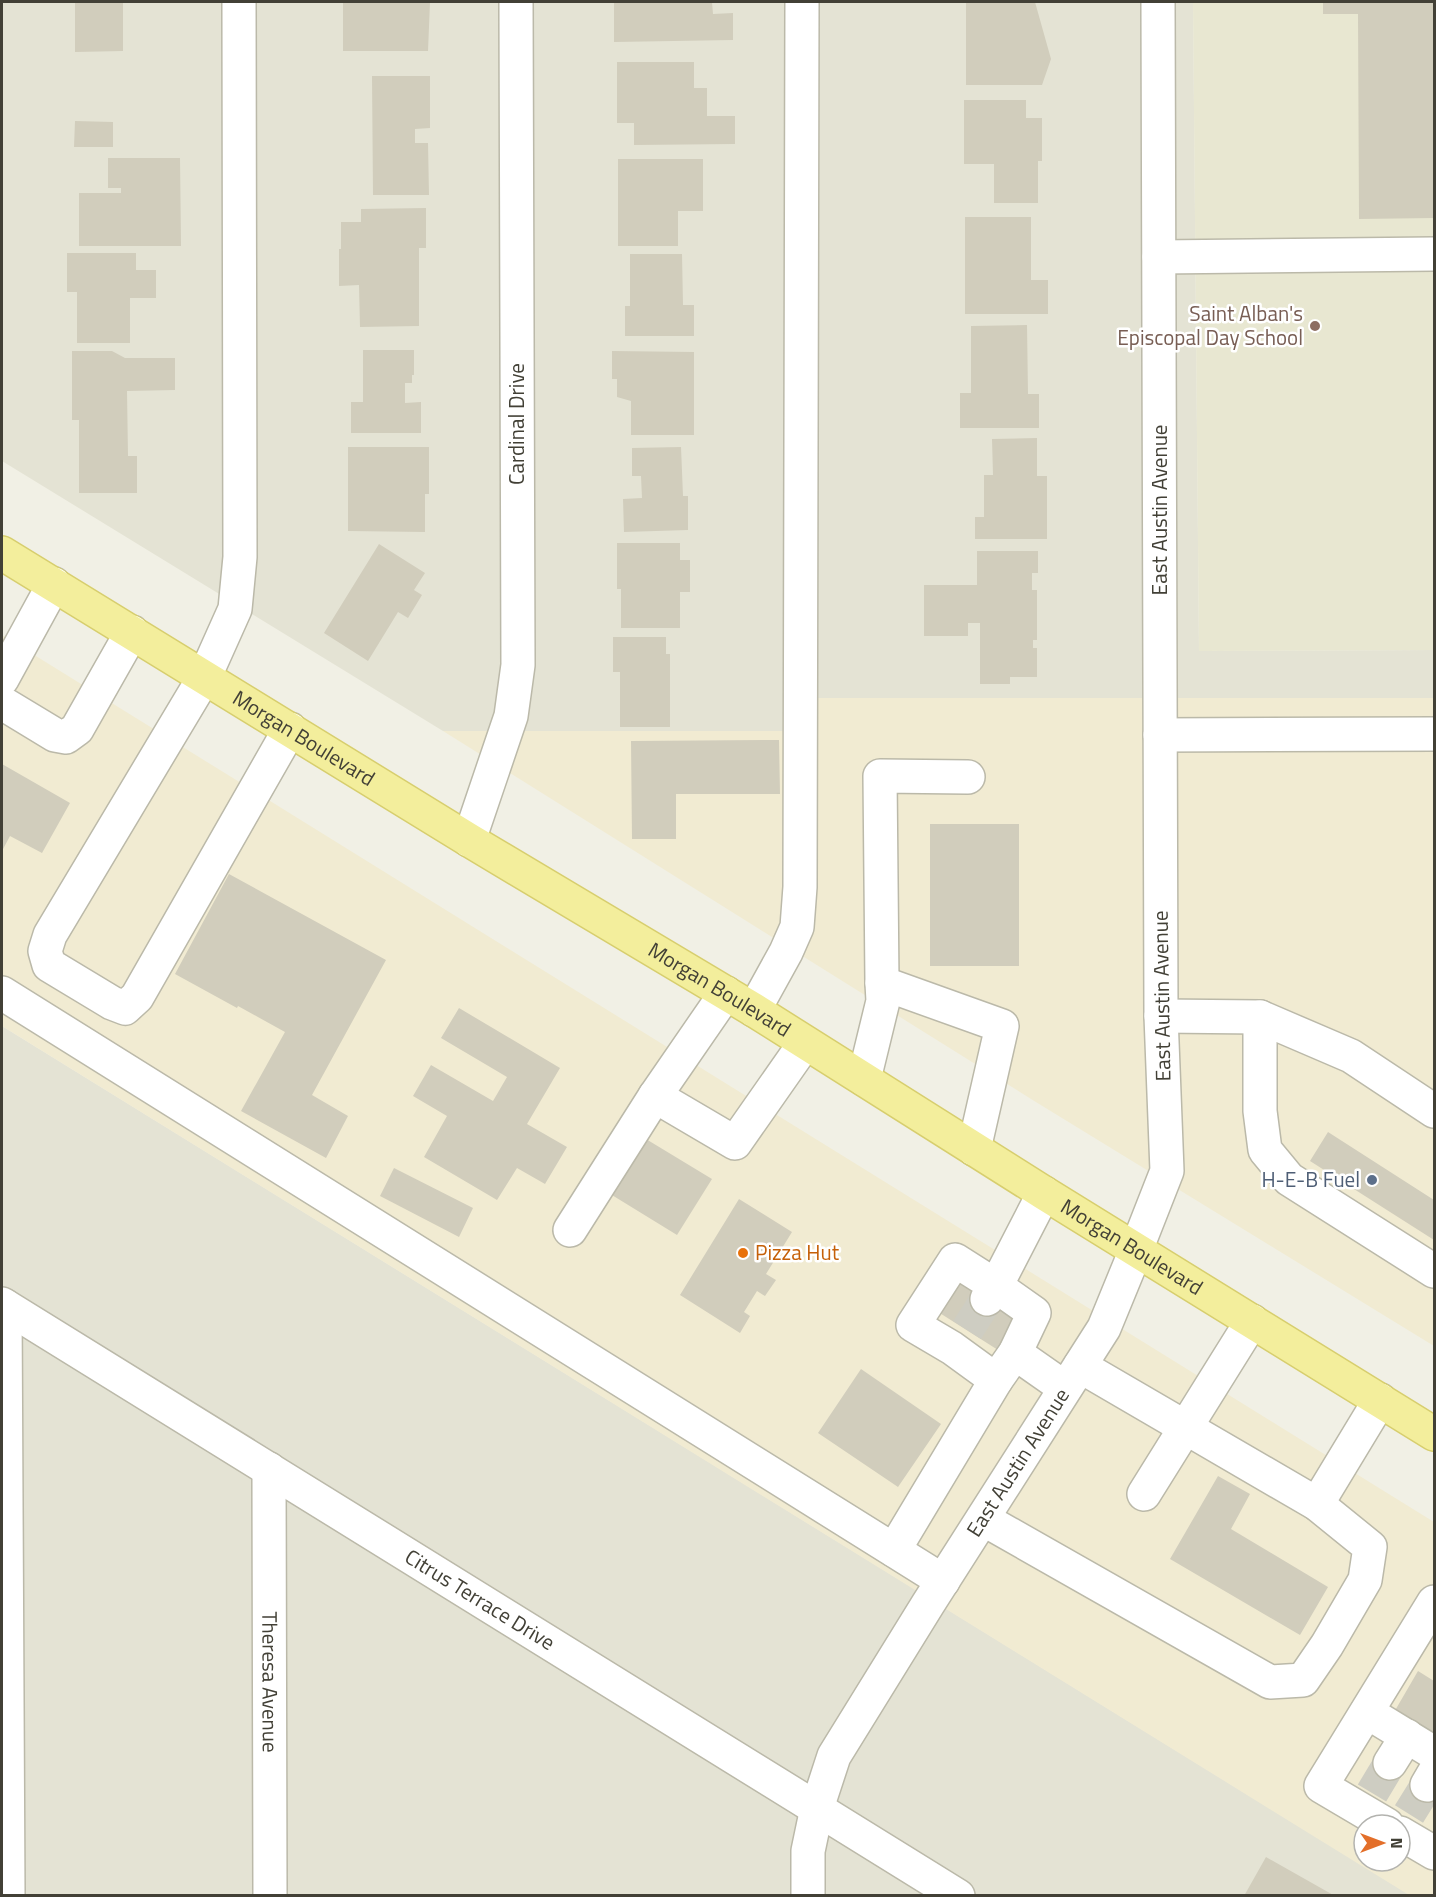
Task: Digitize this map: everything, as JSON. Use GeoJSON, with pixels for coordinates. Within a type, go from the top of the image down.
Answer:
{"type":"FeatureCollection","features":[{"type":"Feature","properties":{"kind":"main road","name":"Morgan Boulevard"},"geometry":{"type":"LineString","coordinates":[[2,553],[469,840],[754,1010],[1044,1193],[1434,1434]]}},
{"type":"Feature","properties":{"kind":"street"},"geometry":{"type":"LineString","coordinates":[[239,2],[240,557],[235,609],[205,676],[50,935],[45,951],[50,965],[112,1003],[125,1008],[137,997],[290,729]]}},
{"type":"Feature","properties":{"kind":"street","name":"Cardinal Drive"},"geometry":{"type":"LineString","coordinates":[[469,840],[511,716],[518,665],[516,2]]}},
{"type":"Feature","properties":{"kind":"street"},"geometry":{"type":"LineString","coordinates":[[754,1010],[797,927],[800,887],[802,2]]}},
{"type":"Feature","properties":{"kind":"street","name":"East Austin Avenue"},"geometry":{"type":"LineString","coordinates":[[808,1896],[808,1851],[817,1808],[834,1756],[1104,1328],[1167,1171],[1161,1016],[1158,2]]}},
{"type":"Feature","properties":{"kind":"street"},"geometry":{"type":"LineString","coordinates":[[1159,257],[1434,254]]}},
{"type":"Feature","properties":{"kind":"street"},"geometry":{"type":"LineString","coordinates":[[2,678],[54,584]]}},
{"type":"Feature","properties":{"kind":"street"},"geometry":{"type":"LineString","coordinates":[[2,703],[55,735],[66,737],[77,729],[132,632]]}},
{"type":"Feature","properties":{"kind":"street"},"geometry":{"type":"LineString","coordinates":[[1160,735],[1434,734]]}},
{"type":"Feature","properties":{"kind":"street"},"geometry":{"type":"LineString","coordinates":[[864,1079],[884,1001],[880,776],[968,777]]}},
{"type":"Feature","properties":{"kind":"street"},"geometry":{"type":"LineString","coordinates":[[882,983],[1002,1026],[974,1149]]}},
{"type":"Feature","properties":{"kind":"street"},"geometry":{"type":"LineString","coordinates":[[2,993],[943,1581]]}},
{"type":"Feature","properties":{"kind":"street"},"geometry":{"type":"LineString","coordinates":[[570,1230],[655,1096],[726,993]]}},
{"type":"Feature","properties":{"kind":"street"},"geometry":{"type":"LineString","coordinates":[[1161,1016],[1260,1017],[1351,1056],[1434,1111]]}},
{"type":"Feature","properties":{"kind":"street"},"geometry":{"type":"LineString","coordinates":[[1260,1017],[1260,1111],[1265,1150],[1289,1179],[1434,1271]]}},
{"type":"Feature","properties":{"kind":"street"},"geometry":{"type":"LineString","coordinates":[[655,1096],[735,1143],[805,1043]]}},
{"type":"Feature","properties":{"kind":"street"},"geometry":{"type":"LineString","coordinates":[[992,1293],[1044,1193]]}},
{"type":"Feature","properties":{"kind":"street"},"geometry":{"type":"LineString","coordinates":[[894,1550],[996,1380],[1015,1353],[1034,1313],[992,1293],[955,1260],[913,1325],[959,1339],[996,1380]]}},
{"type":"Feature","properties":{"kind":"street"},"geometry":{"type":"LineString","coordinates":[[3,1305],[8,1896]]}},
{"type":"Feature","properties":{"kind":"street","name":"Citrus Terrace Drive"},"geometry":{"type":"LineString","coordinates":[[3,1305],[958,1896]]}},
{"type":"Feature","properties":{"kind":"street"},"geometry":{"type":"LineString","coordinates":[[1144,1494],[1252,1321]]}},
{"type":"Feature","properties":{"kind":"street"},"geometry":{"type":"LineString","coordinates":[[982,1519],[1270,1682],[1303,1680],[1327,1645],[1365,1580],[1370,1547],[1317,1504],[1185,1427],[1015,1353]]}},
{"type":"Feature","properties":{"kind":"street"},"geometry":{"type":"LineString","coordinates":[[1317,1504],[1380,1400]]}},
{"type":"Feature","properties":{"kind":"street","name":"Theresa Avenue"},"geometry":{"type":"LineString","coordinates":[[269,1469],[270,1896]]}},
{"type":"Feature","properties":{"kind":"street"},"geometry":{"type":"LineString","coordinates":[[1379,1813],[1322,1786],[1434,1602]]}},
{"type":"Feature","properties":{"kind":"street"},"geometry":{"type":"LineString","coordinates":[[1368,1712],[1399,1750],[1434,1753]]}},
{"type":"Feature","properties":{"kind":"street"},"geometry":{"type":"LineString","coordinates":[[1412,1836],[1434,1853]]}},
{"type":"Feature","properties":{"kind":"shaded area"},"geometry":{"type":"Polygon","coordinates":[[[2,2],[1193,2],[1199,651],[1434,650],[1434,698],[787,698],[786,731],[443,731],[2,461],[2,2]]]}},
{"type":"Feature","properties":{"kind":"shaded area","name":"Saint Alban's Episcopal Day School"},"geometry":{"type":"Polygon","coordinates":[[[1193,2],[1434,2],[1434,650],[1199,651],[1193,2]]]}},
{"type":"Feature","properties":{"kind":"shaded area"},"geometry":{"type":"Polygon","coordinates":[[[2,635],[1434,1522],[1434,1895],[1409,1895],[1373,1873],[1412,1873],[1412,1813],[1352,1813],[1352,1860],[2,1026],[2,635]]]}},
{"type":"Feature","properties":{"kind":"shaded area"},"geometry":{"type":"Polygon","coordinates":[[[786,698],[1434,698],[1434,1346],[1031,1099],[443,731],[786,731],[786,698]]]}},
{"type":"Feature","properties":{"kind":"shaded area"},"geometry":{"type":"Polygon","coordinates":[[[2,1026],[1352,1859],[1352,1873],[1374,1873],[1410,1895],[2,1895],[2,1026]]]}},
{"type":"Feature","properties":{"kind":"building"},"geometry":{"type":"Polygon","coordinates":[[[75,2],[123,2],[123,51],[75,52],[75,2]]]}},
{"type":"Feature","properties":{"kind":"building"},"geometry":{"type":"Polygon","coordinates":[[[343,2],[430,2],[428,51],[343,51],[343,2]]]}},
{"type":"Feature","properties":{"kind":"building"},"geometry":{"type":"Polygon","coordinates":[[[614,2],[712,2],[713,14],[733,13],[733,40],[614,42],[614,2]]]}},
{"type":"Feature","properties":{"kind":"building"},"geometry":{"type":"Polygon","coordinates":[[[966,2],[1035,2],[1051,59],[1042,85],[966,85],[966,2]]]}},
{"type":"Feature","properties":{"kind":"building"},"geometry":{"type":"Polygon","coordinates":[[[1323,2],[1434,2],[1434,218],[1359,219],[1358,14],[1323,14],[1323,2]]]}},
{"type":"Feature","properties":{"kind":"building"},"geometry":{"type":"Polygon","coordinates":[[[617,62],[694,62],[694,88],[707,88],[707,116],[735,116],[735,144],[634,145],[634,123],[617,123],[617,62]]]}},
{"type":"Feature","properties":{"kind":"building"},"geometry":{"type":"Polygon","coordinates":[[[372,76],[430,76],[430,128],[415,129],[415,143],[428,143],[429,195],[373,195],[372,76]]]}},
{"type":"Feature","properties":{"kind":"building"},"geometry":{"type":"Polygon","coordinates":[[[964,100],[1026,100],[1026,118],[1042,118],[1042,161],[1038,161],[1038,203],[994,203],[994,164],[964,164],[964,100]]]}},
{"type":"Feature","properties":{"kind":"building"},"geometry":{"type":"Polygon","coordinates":[[[75,121],[113,122],[113,147],[74,147],[75,121]]]}},
{"type":"Feature","properties":{"kind":"building"},"geometry":{"type":"Polygon","coordinates":[[[108,158],[180,158],[181,246],[79,246],[79,193],[121,193],[121,188],[108,188],[108,158]]]}},
{"type":"Feature","properties":{"kind":"building"},"geometry":{"type":"Polygon","coordinates":[[[618,159],[703,159],[703,211],[678,211],[678,246],[618,246],[618,159]]]}},
{"type":"Feature","properties":{"kind":"building"},"geometry":{"type":"Polygon","coordinates":[[[426,208],[426,248],[419,248],[419,326],[360,327],[359,285],[339,286],[341,222],[361,222],[361,209],[426,208]]]}},
{"type":"Feature","properties":{"kind":"building"},"geometry":{"type":"Polygon","coordinates":[[[965,217],[1031,217],[1031,280],[1048,280],[1048,314],[965,314],[965,217]]]}},
{"type":"Feature","properties":{"kind":"building"},"geometry":{"type":"Polygon","coordinates":[[[67,253],[136,253],[136,270],[156,270],[156,298],[130,298],[130,343],[77,343],[77,292],[67,292],[67,253]]]}},
{"type":"Feature","properties":{"kind":"building"},"geometry":{"type":"Polygon","coordinates":[[[630,254],[682,254],[683,305],[694,305],[694,336],[625,336],[625,306],[630,306],[630,254]]]}},
{"type":"Feature","properties":{"kind":"building"},"geometry":{"type":"Polygon","coordinates":[[[1027,325],[1028,394],[1039,394],[1039,428],[960,428],[960,393],[971,393],[971,326],[1027,325]]]}},
{"type":"Feature","properties":{"kind":"building"},"geometry":{"type":"Polygon","coordinates":[[[363,350],[414,350],[414,375],[412,375],[412,383],[405,383],[405,403],[421,402],[421,433],[351,433],[351,402],[363,402],[363,350]]]}},
{"type":"Feature","properties":{"kind":"building"},"geometry":{"type":"Polygon","coordinates":[[[72,351],[112,351],[125,358],[175,358],[175,390],[127,391],[128,456],[137,456],[137,493],[79,493],[79,420],[72,420],[72,351]]]}},
{"type":"Feature","properties":{"kind":"building"},"geometry":{"type":"Polygon","coordinates":[[[612,351],[694,352],[694,435],[631,435],[631,401],[617,397],[617,379],[612,379],[612,351]]]}},
{"type":"Feature","properties":{"kind":"building"},"geometry":{"type":"Polygon","coordinates":[[[1037,438],[1037,476],[1047,476],[1047,539],[975,539],[975,517],[984,517],[984,475],[993,475],[992,439],[1037,438]]]}},
{"type":"Feature","properties":{"kind":"building"},"geometry":{"type":"Polygon","coordinates":[[[348,447],[429,447],[429,494],[425,494],[425,532],[348,531],[348,447]]]}},
{"type":"Feature","properties":{"kind":"building"},"geometry":{"type":"Polygon","coordinates":[[[681,447],[683,496],[688,496],[688,530],[624,532],[623,499],[642,498],[641,476],[632,476],[632,448],[681,447]]]}},
{"type":"Feature","properties":{"kind":"building"},"geometry":{"type":"Polygon","coordinates":[[[617,543],[680,543],[680,560],[690,560],[690,592],[680,592],[680,628],[621,628],[621,589],[617,589],[617,543]]]}},
{"type":"Feature","properties":{"kind":"building"},"geometry":{"type":"Polygon","coordinates":[[[379,544],[425,573],[414,590],[422,595],[408,618],[398,612],[368,661],[324,633],[379,544]]]}},
{"type":"Feature","properties":{"kind":"building"},"geometry":{"type":"Polygon","coordinates":[[[977,551],[1038,551],[1038,573],[1032,573],[1032,590],[1037,590],[1037,640],[1033,640],[1033,648],[1037,648],[1037,677],[1010,677],[1010,684],[980,684],[980,623],[968,623],[968,636],[924,636],[924,585],[977,585],[977,551]]]}},
{"type":"Feature","properties":{"kind":"building"},"geometry":{"type":"Polygon","coordinates":[[[613,637],[666,637],[666,654],[670,654],[670,727],[620,727],[620,672],[613,672],[613,637]]]}},
{"type":"Feature","properties":{"kind":"building"},"geometry":{"type":"Polygon","coordinates":[[[779,740],[780,794],[676,794],[676,839],[632,839],[631,741],[779,740]]]}},
{"type":"Feature","properties":{"kind":"building"},"geometry":{"type":"Polygon","coordinates":[[[2,764],[70,803],[42,853],[10,836],[2,851],[2,764]]]}},
{"type":"Feature","properties":{"kind":"building"},"geometry":{"type":"Polygon","coordinates":[[[930,824],[1019,824],[1019,966],[930,966],[930,824]]]}},
{"type":"Feature","properties":{"kind":"building"},"geometry":{"type":"Polygon","coordinates":[[[229,874],[386,960],[312,1095],[348,1116],[326,1158],[241,1111],[285,1032],[175,974],[229,874]]]}},
{"type":"Feature","properties":{"kind":"building"},"geometry":{"type":"Polygon","coordinates":[[[459,1008],[560,1068],[527,1124],[567,1147],[545,1184],[517,1168],[497,1200],[424,1157],[447,1116],[413,1096],[431,1065],[493,1101],[507,1077],[441,1038],[459,1008]]]}},
{"type":"Feature","properties":{"kind":"building","name":"H-E-B Fuel"},"geometry":{"type":"Polygon","coordinates":[[[1328,1132],[1434,1200],[1434,1240],[1310,1161],[1328,1132]]]}},
{"type":"Feature","properties":{"kind":"building"},"geometry":{"type":"Polygon","coordinates":[[[641,1136],[712,1179],[677,1235],[607,1192],[641,1136]]]}},
{"type":"Feature","properties":{"kind":"building"},"geometry":{"type":"Polygon","coordinates":[[[394,1168],[473,1208],[459,1237],[380,1196],[394,1168]]]}},
{"type":"Feature","properties":{"kind":"building","name":"Pizza Hut"},"geometry":{"type":"Polygon","coordinates":[[[739,1199],[792,1232],[766,1274],[776,1280],[765,1296],[757,1291],[744,1312],[750,1316],[740,1333],[680,1295],[739,1199]]]}},
{"type":"Feature","properties":{"kind":"building"},"geometry":{"type":"Polygon","coordinates":[[[955,1279],[1018,1319],[998,1350],[935,1310],[955,1279]]]}},
{"type":"Feature","properties":{"kind":"building"},"geometry":{"type":"Polygon","coordinates":[[[861,1369],[941,1424],[898,1487],[818,1433],[861,1369]]]}},
{"type":"Feature","properties":{"kind":"building"},"geometry":{"type":"Polygon","coordinates":[[[1218,1476],[1250,1494],[1231,1529],[1328,1587],[1300,1635],[1170,1559],[1218,1476]]]}},
{"type":"Feature","properties":{"kind":"building"},"geometry":{"type":"Polygon","coordinates":[[[1418,1671],[1434,1681],[1434,1738],[1393,1714],[1418,1671]]]}},
{"type":"Feature","properties":{"kind":"building"},"geometry":{"type":"Polygon","coordinates":[[[1266,1857],[1335,1896],[1244,1896],[1266,1857]]]}},
{"type":"Feature","properties":{"kind":"tunnel"},"geometry":{"type":"LineString","coordinates":[[967,1330],[987,1299]]}},
{"type":"Feature","properties":{"kind":"tunnel"},"geometry":{"type":"LineString","coordinates":[[1372,1793],[1390,1763]]}},
{"type":"Feature","properties":{"kind":"tunnel"},"geometry":{"type":"LineString","coordinates":[[1410,1813],[1427,1785]]}},
{"type":"Feature","properties":{"kind":"place","name":"Saint Alban's Episcopal Day School"},"geometry":{"type":"Point","coordinates":[1315,326]}},
{"type":"Feature","properties":{"kind":"place","name":"H-E-B Fuel"},"geometry":{"type":"Point","coordinates":[1372,1180]}},
{"type":"Feature","properties":{"kind":"place","name":"Pizza Hut"},"geometry":{"type":"Point","coordinates":[743,1253]}}]}
